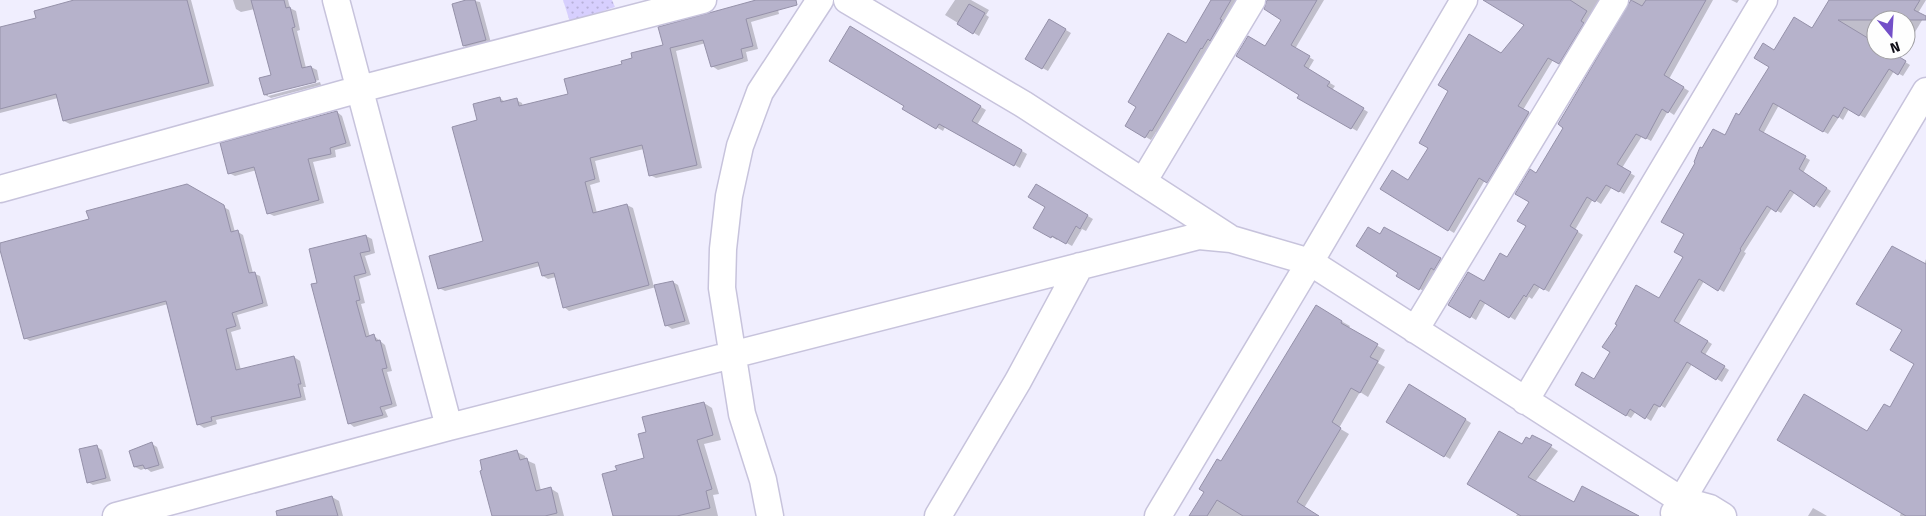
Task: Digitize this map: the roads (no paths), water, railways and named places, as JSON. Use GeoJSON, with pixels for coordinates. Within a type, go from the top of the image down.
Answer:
{"type":"FeatureCollection","features":[{"type":"Feature","properties":{"kind":"street"},"geometry":{"type":"LineString","coordinates":[[336,0],[449,427]]}},
{"type":"Feature","properties":{"kind":"street"},"geometry":{"type":"LineString","coordinates":[[0,189],[360,89],[704,0]]}},
{"type":"Feature","properties":{"kind":"street"},"geometry":{"type":"LineString","coordinates":[[770,516],[763,480],[742,414],[731,355],[722,288],[723,249],[729,196],[740,146],[760,92],[820,0]]}},
{"type":"Feature","properties":{"kind":"street"},"geometry":{"type":"LineString","coordinates":[[847,0],[1023,104],[1230,239]]}},
{"type":"Feature","properties":{"kind":"street"},"geometry":{"type":"LineString","coordinates":[[1143,182],[1252,0]]}},
{"type":"Feature","properties":{"kind":"street"},"geometry":{"type":"LineString","coordinates":[[1158,516],[1464,0]]}},
{"type":"Feature","properties":{"kind":"street"},"geometry":{"type":"LineString","coordinates":[[1415,330],[1615,0]]}},
{"type":"Feature","properties":{"kind":"street"},"geometry":{"type":"LineString","coordinates":[[1525,400],[1764,0]]}},
{"type":"Feature","properties":{"kind":"street"},"geometry":{"type":"LineString","coordinates":[[1677,508],[1926,91]]}},
{"type":"Feature","properties":{"kind":"street"},"geometry":{"type":"LineString","coordinates":[[116,516],[449,427],[1199,236],[1230,239],[1310,262],[1525,400],[1677,508],[1710,508],[1723,516]]}},
{"type":"Feature","properties":{"kind":"street"},"geometry":{"type":"LineString","coordinates":[[938,516],[1018,380],[1080,266]]}}]}
